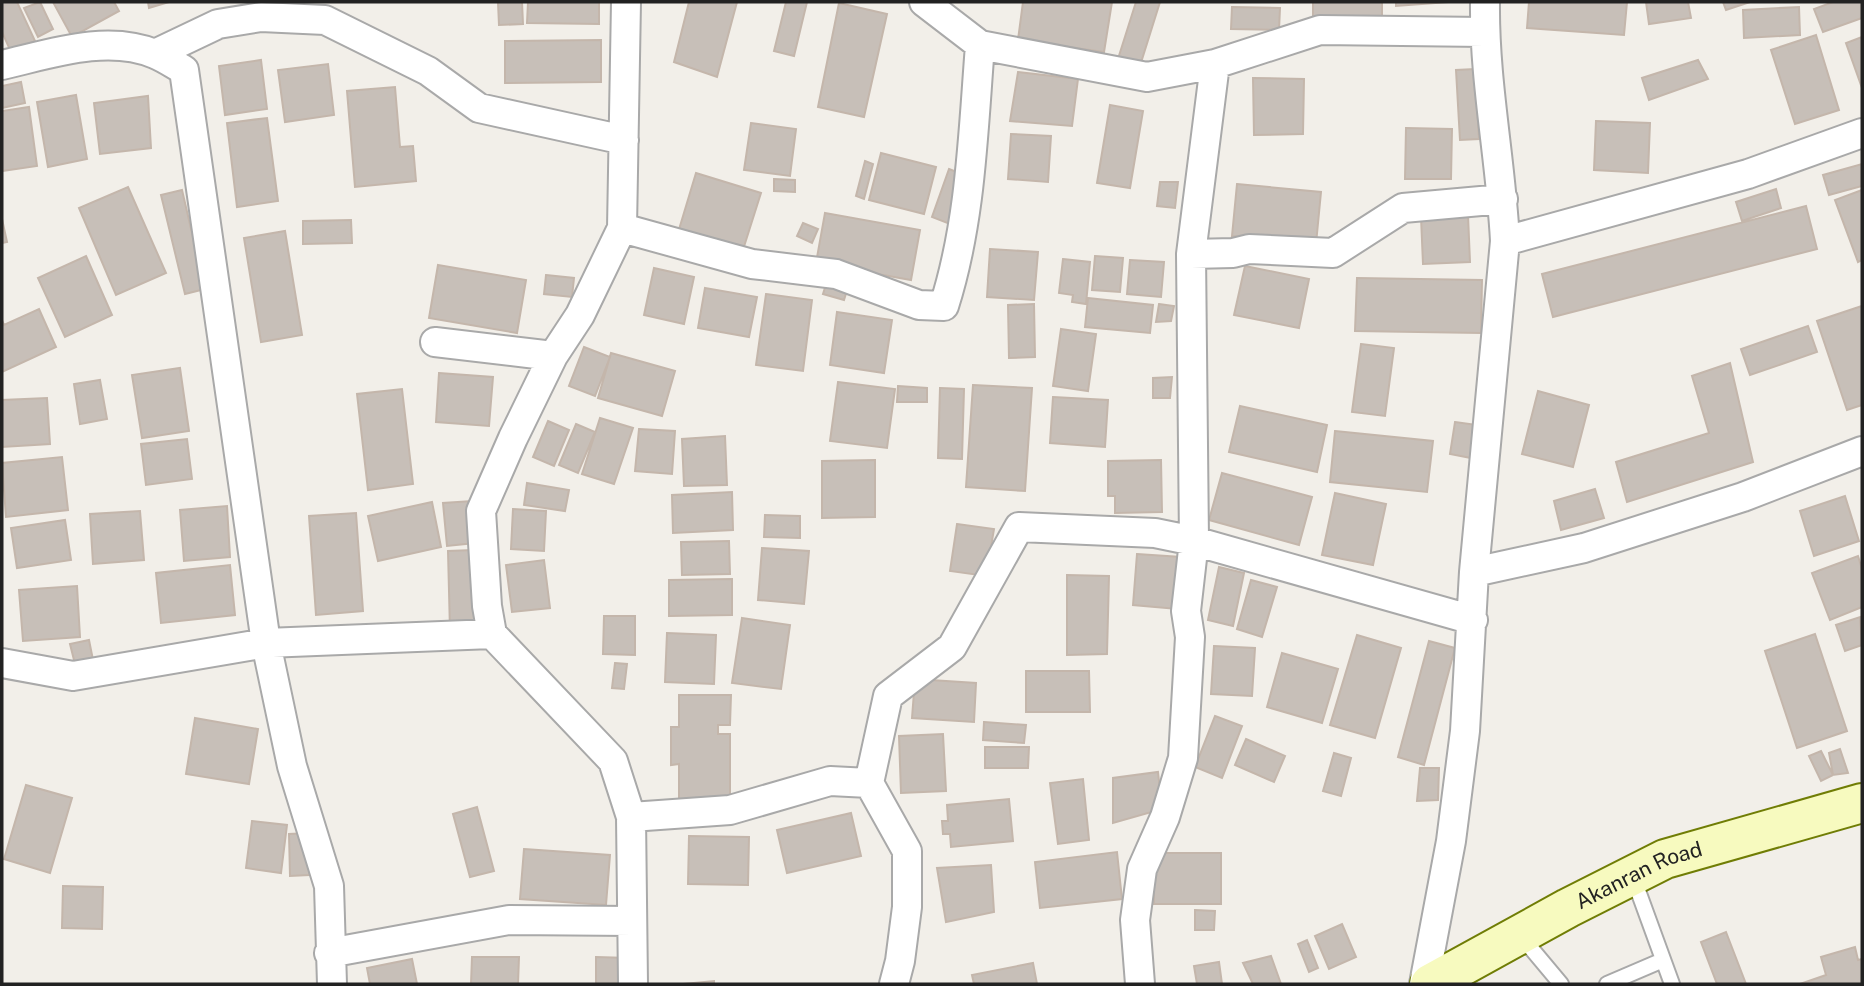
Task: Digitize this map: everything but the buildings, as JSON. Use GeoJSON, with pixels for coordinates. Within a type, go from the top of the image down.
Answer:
{"type":"FeatureCollection","features":[{"type":"Feature","properties":{"kind":"main road","name":"Akanran Road"},"geometry":{"type":"LineString","coordinates":[[1430,984],[1467,974],[1519,934],[1665,859],[1862,803]]}},
{"type":"Feature","properties":{"kind":"street"},"geometry":{"type":"LineString","coordinates":[[626,2],[622,228],[580,315],[553,356],[481,511],[487,606],[492,634],[613,761],[631,817],[634,984]]}},
{"type":"Feature","properties":{"kind":"street"},"geometry":{"type":"LineString","coordinates":[[924,2],[980,45],[1147,76],[1215,64],[1320,30],[1484,32]]}},
{"type":"Feature","properties":{"kind":"street"},"geometry":{"type":"LineString","coordinates":[[1424,984],[1451,841],[1465,731],[1474,572],[1505,241],[1503,199],[1484,32],[1485,2]]}},
{"type":"Feature","properties":{"kind":"street"},"geometry":{"type":"LineString","coordinates":[[155,54],[216,13],[325,20],[428,71],[479,108],[624,140]]}},
{"type":"Feature","properties":{"kind":"street"},"geometry":{"type":"LineString","coordinates":[[622,228],[752,264],[836,274],[919,306],[944,306],[954,272],[969,196],[980,45]]}},
{"type":"Feature","properties":{"kind":"street"},"geometry":{"type":"LineString","coordinates":[[2,65],[81,47],[132,47],[155,54],[184,70],[266,643],[292,766],[328,886],[331,984]]}},
{"type":"Feature","properties":{"kind":"street"},"geometry":{"type":"LineString","coordinates":[[1140,984],[1135,920],[1142,869],[1166,817],[1183,758],[1190,637],[1186,611],[1194,541],[1191,254],[1215,64]]}},
{"type":"Feature","properties":{"kind":"street"},"geometry":{"type":"LineString","coordinates":[[1505,241],[1748,174],[1862,133]]}},
{"type":"Feature","properties":{"kind":"street"},"geometry":{"type":"LineString","coordinates":[[1191,254],[1233,253],[1249,249],[1334,253],[1403,208],[1503,199]]}},
{"type":"Feature","properties":{"kind":"street"},"geometry":{"type":"LineString","coordinates":[[435,342],[553,356]]}},
{"type":"Feature","properties":{"kind":"street"},"geometry":{"type":"LineString","coordinates":[[1474,572],[1584,548],[1743,498],[1862,451]]}},
{"type":"Feature","properties":{"kind":"street"},"geometry":{"type":"LineString","coordinates":[[894,984],[907,907],[907,851],[869,783],[888,696],[952,647],[1019,527],[1155,533],[1194,541],[1473,620]]}},
{"type":"Feature","properties":{"kind":"street"},"geometry":{"type":"LineString","coordinates":[[2,663],[73,676],[266,643],[492,634]]}},
{"type":"Feature","properties":{"kind":"street"},"geometry":{"type":"LineString","coordinates":[[631,817],[730,810],[830,781],[869,783]]}},
{"type":"Feature","properties":{"kind":"street"},"geometry":{"type":"LineString","coordinates":[[329,953],[509,920],[632,921]]}},
{"type":"Feature","properties":{"kind":"lane"},"geometry":{"type":"LineString","coordinates":[[1632,876],[1672,984]]}},
{"type":"Feature","properties":{"kind":"lane"},"geometry":{"type":"LineString","coordinates":[[1519,934],[1561,984]]}},
{"type":"Feature","properties":{"kind":"lane"},"geometry":{"type":"LineString","coordinates":[[1607,984],[1663,960]]}}]}
